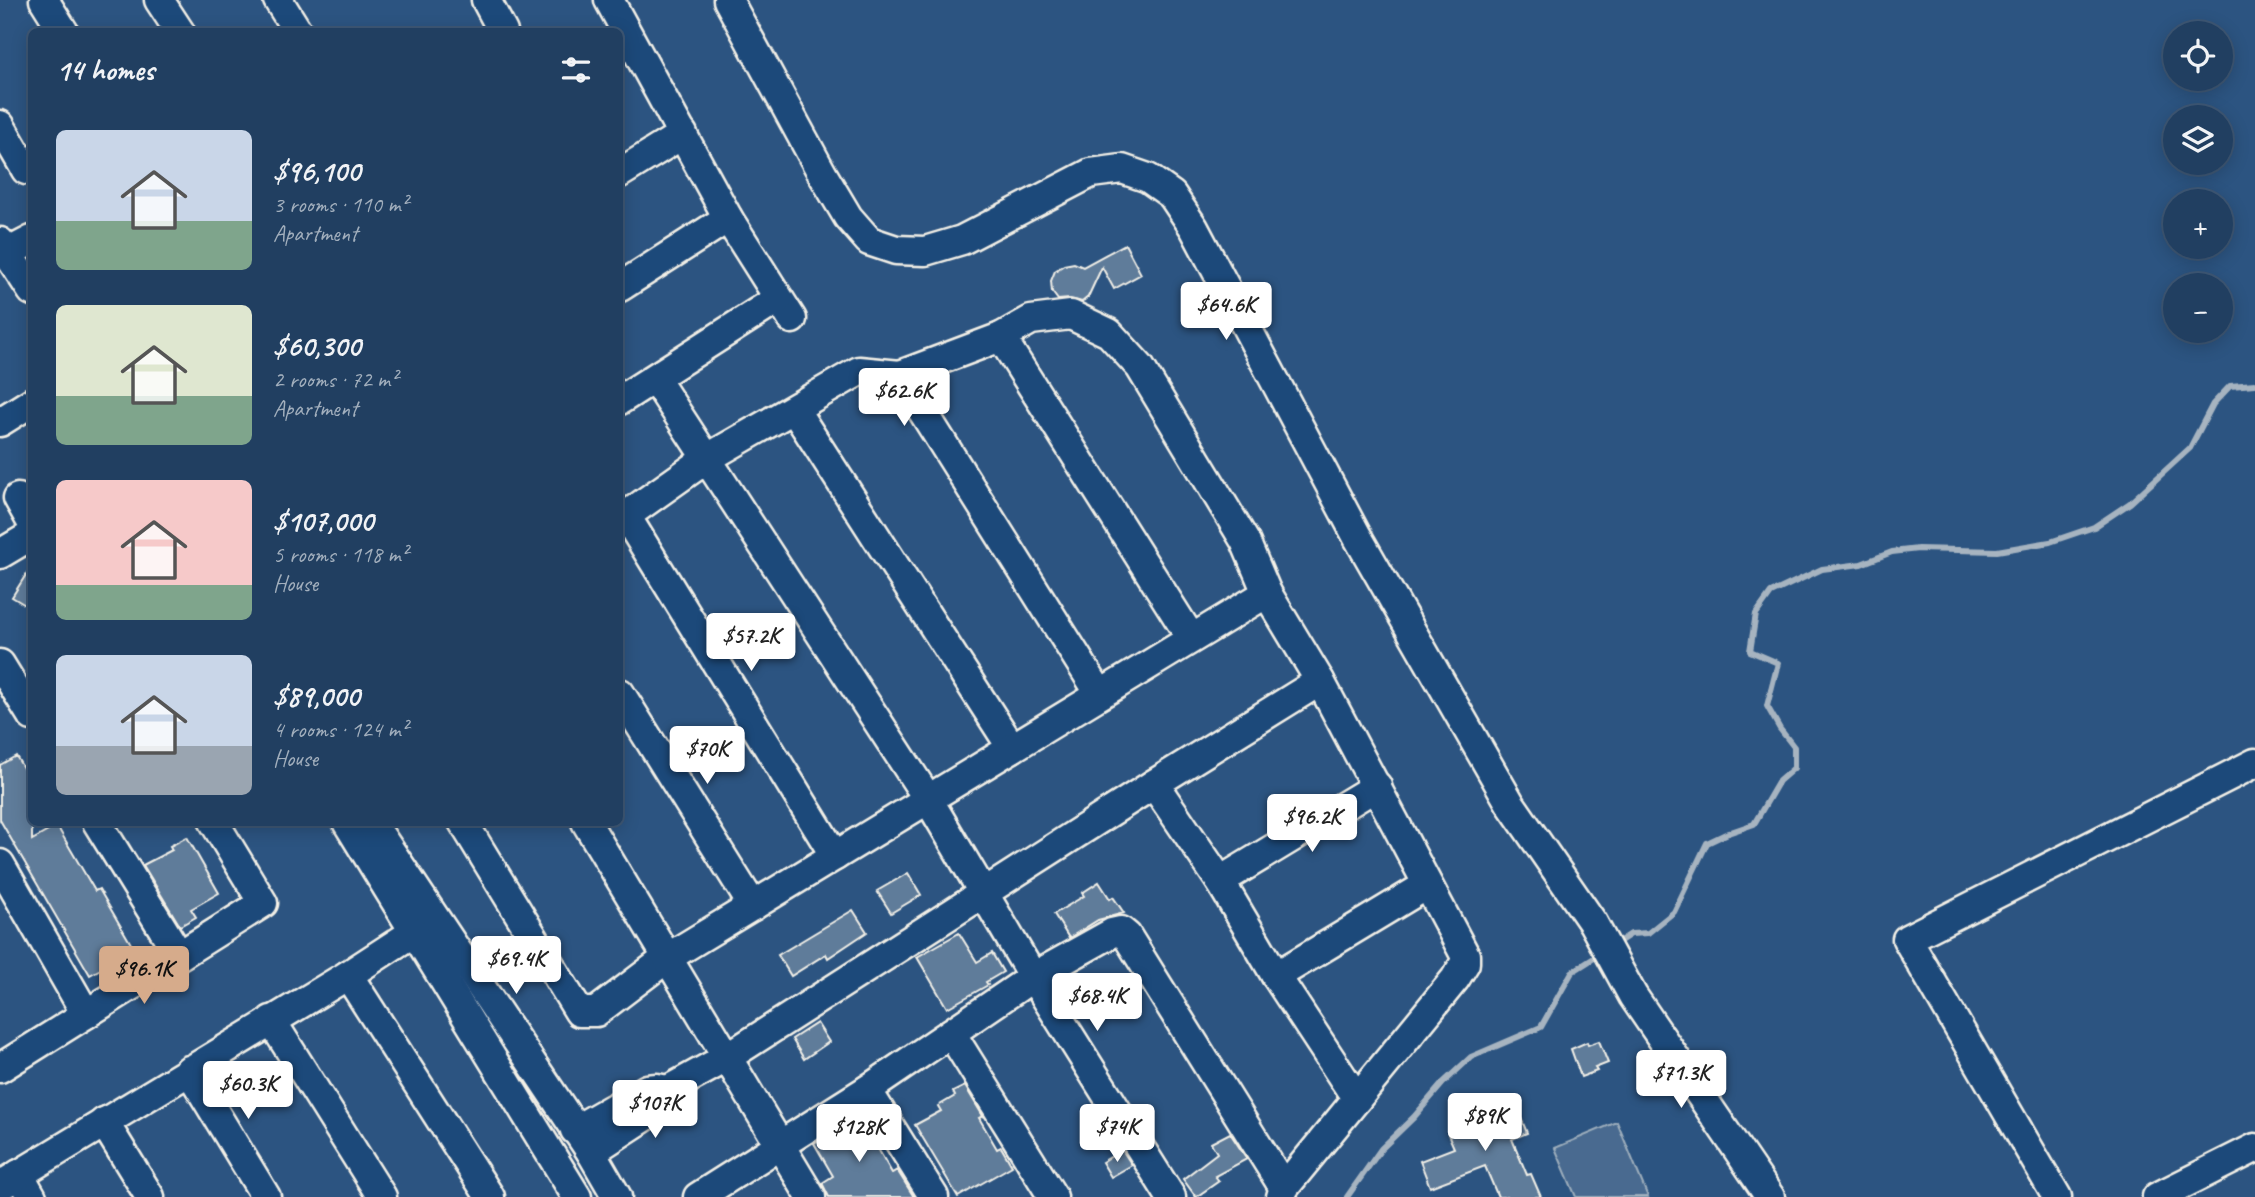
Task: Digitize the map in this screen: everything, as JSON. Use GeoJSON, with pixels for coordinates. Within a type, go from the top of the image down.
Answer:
{"type":"FeatureCollection","features":[{"type":"Feature","properties":{"kind":"street"},"geometry":{"type":"LineString","coordinates":[[44,0],[62,28]]}},
{"type":"Feature","properties":{"kind":"street"},"geometry":{"type":"LineString","coordinates":[[159,0],[177,28]]}},
{"type":"Feature","properties":{"kind":"street"},"geometry":{"type":"LineString","coordinates":[[278,0],[296,28]]}},
{"type":"Feature","properties":{"kind":"street"},"geometry":{"type":"LineString","coordinates":[[486,0],[501,28]]}},
{"type":"Feature","properties":{"kind":"street"},"geometry":{"type":"LineString","coordinates":[[609,0],[619,28]]}},
{"type":"Feature","properties":{"kind":"street"},"geometry":{"type":"LineString","coordinates":[[728,0],[823,175],[848,217],[869,241],[896,250],[926,251],[962,240],[1091,173],[1122,169],[1148,178],[1172,195],[1201,240],[1356,536],[1503,791],[1593,923],[1633,996],[1770,1197]]}},
{"type":"Feature","properties":{"kind":"street"},"geometry":{"type":"LineString","coordinates":[[623,398],[785,309],[728,218],[683,134],[626,50]]}},
{"type":"Feature","properties":{"kind":"street"},"geometry":{"type":"LineString","coordinates":[[14,133],[26,170]]}},
{"type":"Feature","properties":{"kind":"street"},"geometry":{"type":"LineString","coordinates":[[623,171],[683,134]]}},
{"type":"Feature","properties":{"kind":"street"},"geometry":{"type":"LineString","coordinates":[[623,285],[728,218]]}},
{"type":"Feature","properties":{"kind":"street"},"geometry":{"type":"LineString","coordinates":[[28,241],[3,247],[28,280]]}},
{"type":"Feature","properties":{"kind":"street"},"geometry":{"type":"LineString","coordinates":[[698,1197],[867,1090],[1033,977],[1112,933],[1121,931],[1127,936],[1283,1192],[1455,979],[1465,963],[1465,955],[1377,786],[1320,681],[1267,593],[1245,541],[1140,367],[1109,333],[1071,315],[1031,320],[1001,337],[900,375],[859,371],[706,459],[623,518],[835,856]]}},
{"type":"Feature","properties":{"kind":"street"},"geometry":{"type":"LineString","coordinates":[[1001,337],[1191,638]]}},
{"type":"Feature","properties":{"kind":"street"},"geometry":{"type":"LineString","coordinates":[[900,375],[1100,694]]}},
{"type":"Feature","properties":{"kind":"street"},"geometry":{"type":"LineString","coordinates":[[655,379],[928,799],[1033,977],[1171,1197]]}},
{"type":"Feature","properties":{"kind":"street"},"geometry":{"type":"LineString","coordinates":[[0,422],[28,404]]}},
{"type":"Feature","properties":{"kind":"street"},"geometry":{"type":"LineString","coordinates":[[794,409],[1012,748]]}},
{"type":"Feature","properties":{"kind":"street"},"geometry":{"type":"LineString","coordinates":[[18,498],[28,516]]}},
{"type":"Feature","properties":{"kind":"street"},"geometry":{"type":"LineString","coordinates":[[0,554],[28,537]]}},
{"type":"Feature","properties":{"kind":"street"},"geometry":{"type":"LineString","coordinates":[[465,826],[579,1012],[596,1012],[667,958],[1267,593]]}},
{"type":"Feature","properties":{"kind":"street"},"geometry":{"type":"LineString","coordinates":[[0,664],[28,710]]}},
{"type":"Feature","properties":{"kind":"street"},"geometry":{"type":"LineString","coordinates":[[583,1141],[660,1107],[668,1090],[726,1058],[1320,681]]}},
{"type":"Feature","properties":{"kind":"street"},"geometry":{"type":"LineString","coordinates":[[623,698],[754,906]]}},
{"type":"Feature","properties":{"kind":"street"},"geometry":{"type":"LineString","coordinates":[[2057,1197],[1907,939],[2255,763]]}},
{"type":"Feature","properties":{"kind":"street"},"geometry":{"type":"LineString","coordinates":[[1154,784],[1220,881],[1276,976],[1357,1099]]}},
{"type":"Feature","properties":{"kind":"street"},"geometry":{"type":"LineString","coordinates":[[1220,881],[1377,786]]}},
{"type":"Feature","properties":{"kind":"street"},"geometry":{"type":"LineString","coordinates":[[99,826],[179,955]]}},
{"type":"Feature","properties":{"kind":"street"},"geometry":{"type":"LineString","coordinates":[[1,1066],[263,903],[216,826]]}},
{"type":"Feature","properties":{"kind":"street"},"geometry":{"type":"LineString","coordinates":[[348,826],[577,1197]]}},
{"type":"Feature","properties":{"kind":"street"},"geometry":{"type":"LineString","coordinates":[[374,826],[618,1197]]}},
{"type":"Feature","properties":{"kind":"street"},"geometry":{"type":"LineString","coordinates":[[588,826],[811,1197]]}},
{"type":"Feature","properties":{"kind":"street"},"geometry":{"type":"LineString","coordinates":[[0,864],[86,1014]]}},
{"type":"Feature","properties":{"kind":"street"},"geometry":{"type":"LineString","coordinates":[[1276,976],[1427,885]]}},
{"type":"Feature","properties":{"kind":"street"},"geometry":{"type":"LineString","coordinates":[[17,1186],[104,1122],[348,975],[414,932]]}},
{"type":"Feature","properties":{"kind":"street"},"geometry":{"type":"LineString","coordinates":[[348,975],[490,1197]]}},
{"type":"Feature","properties":{"kind":"street"},"geometry":{"type":"LineString","coordinates":[[271,1020],[382,1197]]}},
{"type":"Feature","properties":{"kind":"street"},"geometry":{"type":"LineString","coordinates":[[951,1033],[1053,1197]]}},
{"type":"Feature","properties":{"kind":"street"},"geometry":{"type":"LineString","coordinates":[[189,1070],[266,1197]]}},
{"type":"Feature","properties":{"kind":"street"},"geometry":{"type":"LineString","coordinates":[[867,1090],[934,1197]]}},
{"type":"Feature","properties":{"kind":"street"},"geometry":{"type":"LineString","coordinates":[[104,1122],[150,1197]]}},
{"type":"Feature","properties":{"kind":"street"},"geometry":{"type":"LineString","coordinates":[[2157,1197],[2255,1148]]}},
{"type":"Feature","properties":{"kind":"shaded area"},"geometry":{"type":"Polygon","coordinates":[[[1617,1122],[1648,1197],[1576,1197],[1555,1148],[1617,1122]]]}},
{"type":"Feature","properties":{"kind":"building"},"geometry":{"type":"Polygon","coordinates":[[[1125,244],[1141,274],[1114,289],[1102,267],[1088,297],[1082,302],[1058,300],[1052,292],[1051,281],[1055,271],[1064,265],[1074,263],[1083,267],[1125,244]]]}},
{"type":"Feature","properties":{"kind":"building"},"geometry":{"type":"Polygon","coordinates":[[[28,571],[28,607],[12,597],[28,571]]]}},
{"type":"Feature","properties":{"kind":"building"},"geometry":{"type":"Polygon","coordinates":[[[16,756],[28,776],[28,826],[32,826],[32,840],[57,826],[95,891],[99,889],[138,956],[122,965],[118,959],[90,975],[0,820],[0,765],[16,756]]]}},
{"type":"Feature","properties":{"kind":"building"},"geometry":{"type":"Polygon","coordinates":[[[187,837],[219,893],[191,909],[196,917],[180,926],[143,865],[172,850],[170,846],[187,837]]]}},
{"type":"Feature","properties":{"kind":"building"},"geometry":{"type":"Polygon","coordinates":[[[908,873],[921,895],[891,913],[877,891],[908,873]]]}},
{"type":"Feature","properties":{"kind":"building"},"geometry":{"type":"Polygon","coordinates":[[[1099,882],[1110,899],[1113,897],[1124,913],[1098,920],[1069,938],[1054,914],[1084,896],[1082,893],[1099,882]]]}},
{"type":"Feature","properties":{"kind":"building"},"geometry":{"type":"Polygon","coordinates":[[[853,910],[867,932],[828,958],[826,954],[791,976],[778,955],[853,910]]]}},
{"type":"Feature","properties":{"kind":"building"},"geometry":{"type":"Polygon","coordinates":[[[959,933],[977,962],[992,953],[1003,972],[986,982],[988,985],[947,1008],[917,957],[959,933]]]}},
{"type":"Feature","properties":{"kind":"building"},"geometry":{"type":"Polygon","coordinates":[[[817,1023],[829,1042],[804,1059],[792,1039],[817,1023]]]}},
{"type":"Feature","properties":{"kind":"building"},"geometry":{"type":"Polygon","coordinates":[[[1599,1041],[1608,1063],[1581,1077],[1571,1049],[1587,1042],[1588,1045],[1599,1041]]]}},
{"type":"Feature","properties":{"kind":"building"},"geometry":{"type":"Polygon","coordinates":[[[965,1086],[983,1116],[979,1118],[997,1149],[1001,1147],[1012,1166],[958,1197],[915,1125],[941,1111],[938,1106],[955,1096],[953,1092],[965,1086]]]}},
{"type":"Feature","properties":{"kind":"building"},"geometry":{"type":"Polygon","coordinates":[[[1489,1102],[1495,1116],[1517,1108],[1527,1133],[1512,1139],[1527,1175],[1531,1174],[1541,1197],[1498,1197],[1485,1166],[1430,1187],[1420,1161],[1454,1148],[1448,1134],[1466,1127],[1460,1113],[1489,1102]]]}},
{"type":"Feature","properties":{"kind":"building"},"geometry":{"type":"Polygon","coordinates":[[[863,1115],[881,1144],[877,1147],[892,1173],[897,1170],[914,1197],[829,1197],[822,1183],[833,1176],[814,1143],[863,1115]]]}},
{"type":"Feature","properties":{"kind":"building"},"geometry":{"type":"Polygon","coordinates":[[[1230,1133],[1247,1159],[1215,1176],[1219,1181],[1196,1197],[1183,1179],[1217,1153],[1211,1143],[1230,1133]]]}},
{"type":"Feature","properties":{"kind":"building"},"geometry":{"type":"Polygon","coordinates":[[[1122,1150],[1132,1165],[1111,1177],[1102,1162],[1122,1150]]]}},
{"type":"Feature","properties":{"kind":"waterway"},"geometry":{"type":"LineString","coordinates":[[1614,945],[1631,934],[1648,933],[1674,912],[1707,843],[1754,824],[1779,781],[1794,768],[1794,747],[1767,706],[1778,663],[1750,651],[1756,614],[1771,593],[1822,569],[1861,564],[1892,552],[1918,549],[1997,551],[2050,542],[2094,527],[2130,503],[2190,448],[2213,404],[2230,386],[2255,384]]}},
{"type":"Feature","properties":{"kind":"waterway"},"geometry":{"type":"LineString","coordinates":[[1347,1197],[1381,1149],[1414,1117],[1443,1083],[1471,1057],[1541,1027],[1572,972],[1602,953]]}}]}
